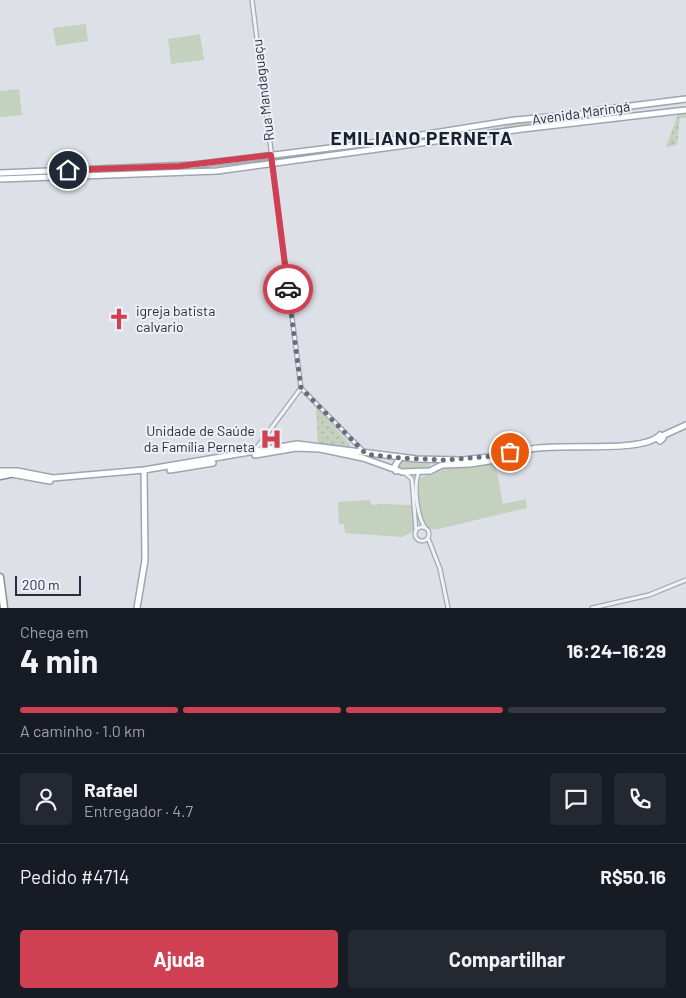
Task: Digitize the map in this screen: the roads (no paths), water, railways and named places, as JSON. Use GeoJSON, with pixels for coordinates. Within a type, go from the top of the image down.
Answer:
{"type":"FeatureCollection","features":[{"type":"Feature","properties":{"kind":"highway"},"geometry":{"type":"LineString","coordinates":[[0,472],[9,472]]}},
{"type":"Feature","properties":{"kind":"highway"},"geometry":{"type":"LineString","coordinates":[[0,577],[4,608]]}},
{"type":"Feature","properties":{"kind":"main road","name":"Avenida Maringá"},"geometry":{"type":"LineString","coordinates":[[0,173],[172,166],[231,160],[314,150],[500,122],[582,114],[626,106],[686,99]]}},
{"type":"Feature","properties":{"kind":"main road"},"geometry":{"type":"LineString","coordinates":[[663,113],[664,102]]}},
{"type":"Feature","properties":{"kind":"main road"},"geometry":{"type":"LineString","coordinates":[[626,106],[624,112],[627,117]]}},
{"type":"Feature","properties":{"kind":"main road","name":"Avenida Maringá"},"geometry":{"type":"LineString","coordinates":[[0,179],[145,175],[232,169],[502,132],[686,110]]}},
{"type":"Feature","properties":{"kind":"main road"},"geometry":{"type":"LineString","coordinates":[[500,122],[503,127],[502,132]]}},
{"type":"Feature","properties":{"kind":"main road"},"geometry":{"type":"LineString","coordinates":[[465,127],[463,132],[466,137]]}},
{"type":"Feature","properties":{"kind":"main road"},"geometry":{"type":"LineString","coordinates":[[314,150],[315,158]]}},
{"type":"Feature","properties":{"kind":"main road"},"geometry":{"type":"LineString","coordinates":[[231,160],[227,165],[232,169]]}},
{"type":"Feature","properties":{"kind":"main road"},"geometry":{"type":"LineString","coordinates":[[31,171],[31,178]]}},
{"type":"Feature","properties":{"kind":"main road"},"geometry":{"type":"LineString","coordinates":[[9,472],[57,478],[144,472],[304,444],[400,458],[462,460],[508,456],[513,460],[515,455],[546,450],[636,447],[686,427]]}},
{"type":"Feature","properties":{"kind":"main road"},"geometry":{"type":"LineString","coordinates":[[263,452],[296,448],[329,450],[363,458],[399,472],[429,471],[442,465],[470,464],[508,456]]}},
{"type":"Feature","properties":{"kind":"main road"},"geometry":{"type":"LineString","coordinates":[[399,472],[395,466],[400,458]]}},
{"type":"Feature","properties":{"kind":"main road"},"geometry":{"type":"LineString","coordinates":[[429,460],[433,466],[429,471]]}},
{"type":"Feature","properties":{"kind":"main road"},"geometry":{"type":"LineString","coordinates":[[138,608],[146,560],[144,472]]}},
{"type":"Feature","properties":{"kind":"street","name":"Rua Mandaguaçu"},"geometry":{"type":"LineString","coordinates":[[252,0],[301,388]]}},
{"type":"Feature","properties":{"kind":"street"},"geometry":{"type":"LineString","coordinates":[[253,454],[301,388],[366,454]]}},
{"type":"Feature","properties":{"kind":"street"},"geometry":{"type":"LineString","coordinates":[[349,451],[354,446],[350,439]]}},
{"type":"Feature","properties":{"kind":"street"},"geometry":{"type":"LineString","coordinates":[[399,472],[410,477],[414,484],[418,514],[416,538],[433,551]]}},
{"type":"Feature","properties":{"kind":"street"},"geometry":{"type":"LineString","coordinates":[[414,484],[419,472]]}},
{"type":"Feature","properties":{"kind":"street"},"geometry":{"type":"LineString","coordinates":[[418,514],[429,532],[428,538],[440,569],[448,608]]}},
{"type":"Feature","properties":{"kind":"street"},"geometry":{"type":"LineString","coordinates":[[416,530],[425,528]]}},
{"type":"Feature","properties":{"kind":"street"},"geometry":{"type":"LineString","coordinates":[[422,542],[428,538]]}},
{"type":"Feature","properties":{"kind":"street"},"geometry":{"type":"LineString","coordinates":[[592,608],[649,595],[686,580]]}},
{"type":"Feature","properties":{"kind":"place","name":"igreja batista calvario"},"geometry":{"type":"Point","coordinates":[119,319]}},
{"type":"Feature","properties":{"kind":"place","name":"Unidade de Saúde da Família Perneta"},"geometry":{"type":"Point","coordinates":[271,439]}},
{"type":"Feature","properties":{"kind":"district","name":"EMILIANO PERNETA"},"geometry":{"type":"Point","coordinates":[422,138]}}]}
